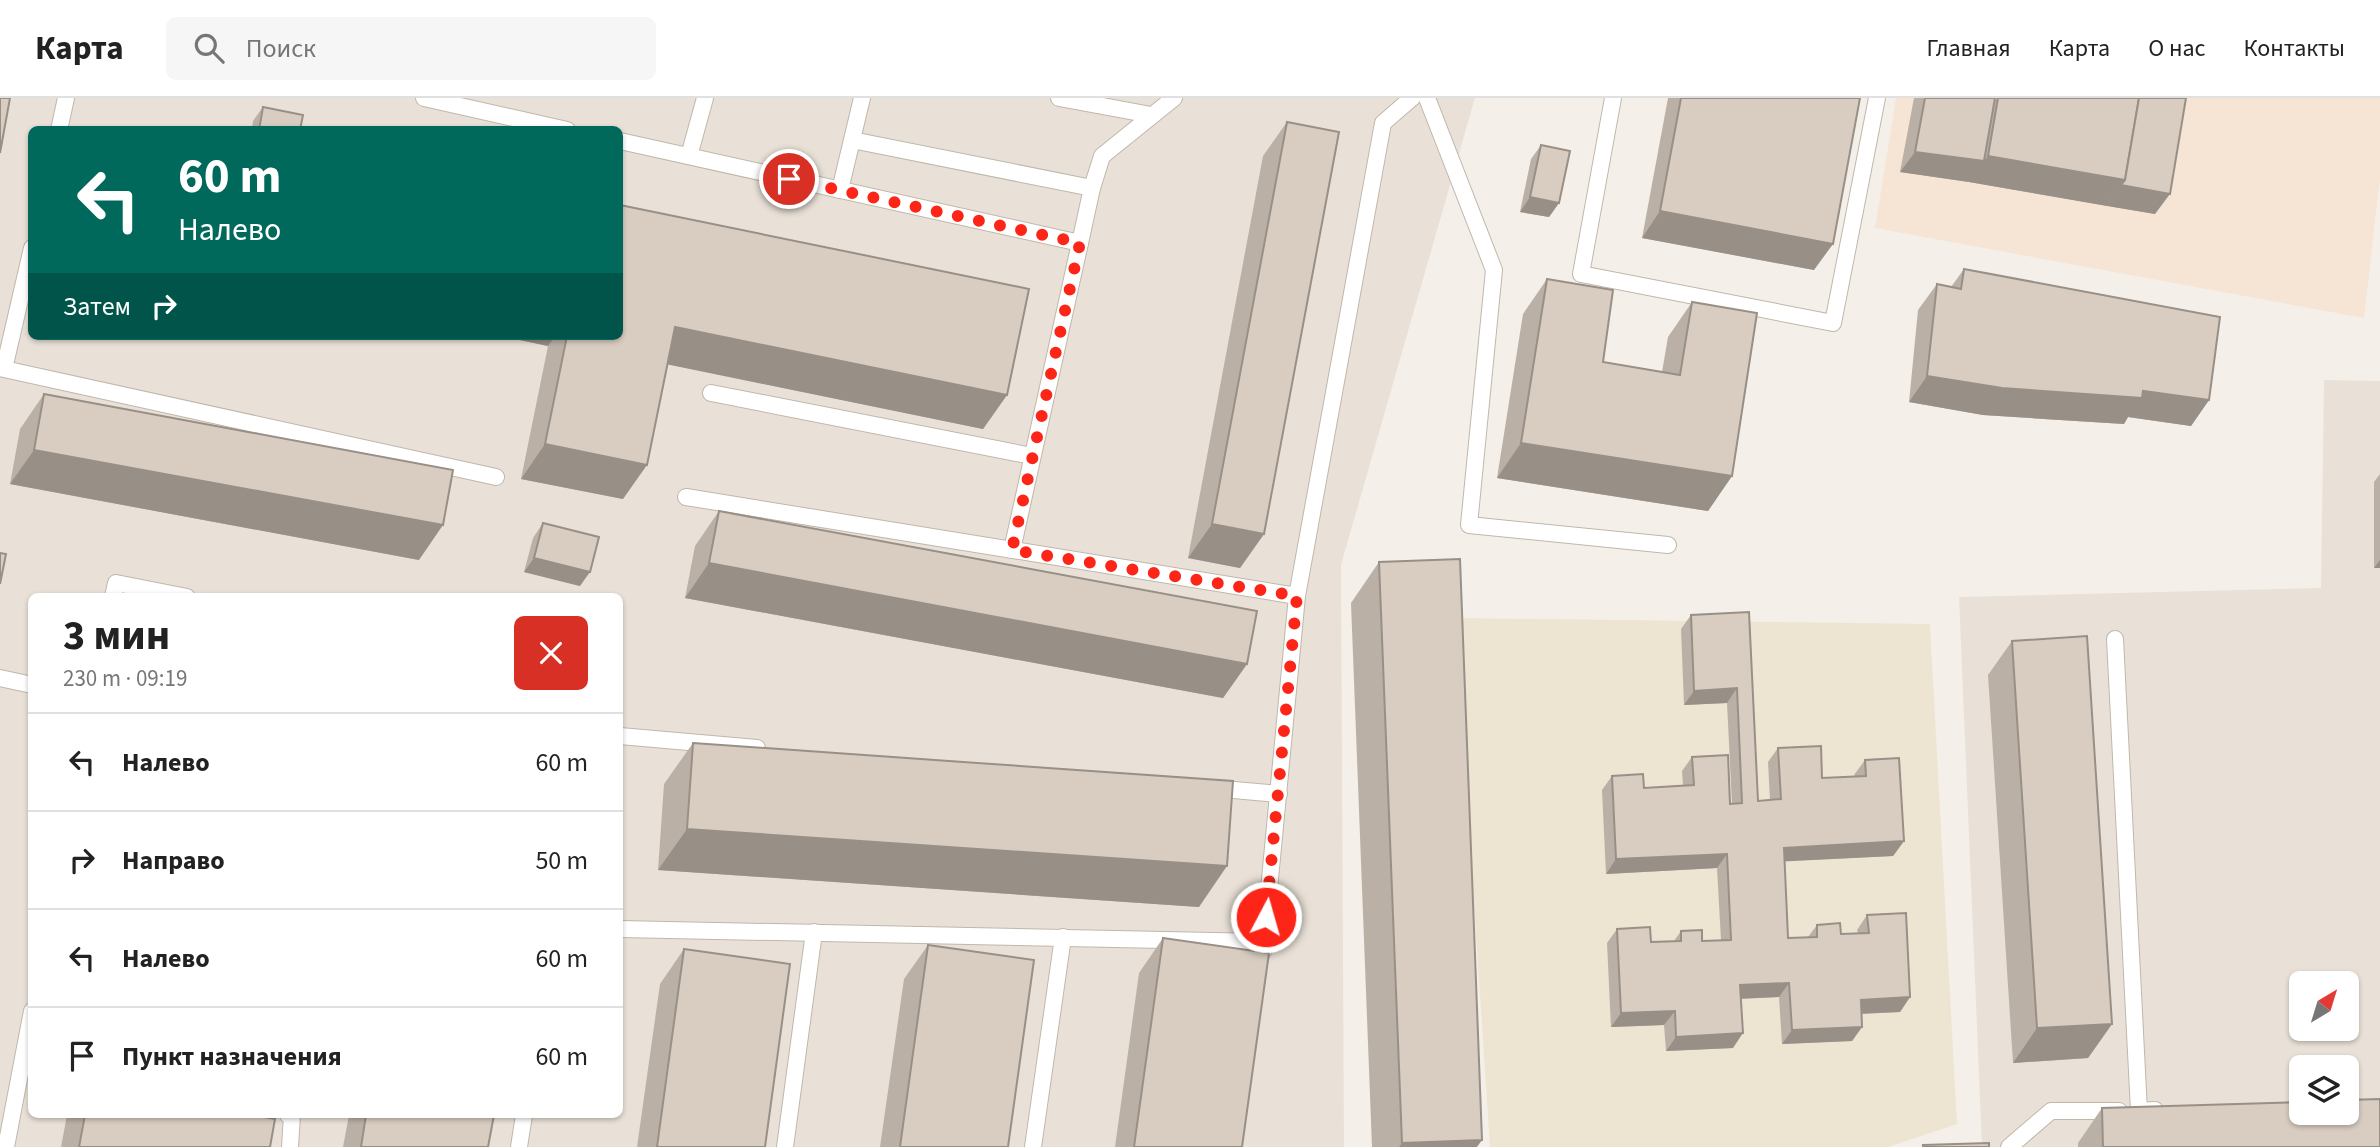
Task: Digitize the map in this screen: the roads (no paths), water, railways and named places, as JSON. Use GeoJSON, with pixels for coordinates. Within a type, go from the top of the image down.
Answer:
{"type":"FeatureCollection","features":[{"type":"Feature","properties":{"kind":"lane"},"geometry":{"type":"LineString","coordinates":[[60,126],[66,98]]}},
{"type":"Feature","properties":{"kind":"lane"},"geometry":{"type":"LineString","coordinates":[[424,98],[549,126]]}},
{"type":"Feature","properties":{"kind":"lane"},"geometry":{"type":"LineString","coordinates":[[689,156],[705,98]]}},
{"type":"Feature","properties":{"kind":"lane"},"geometry":{"type":"LineString","coordinates":[[840,190],[862,98]]}},
{"type":"Feature","properties":{"kind":"lane"},"geometry":{"type":"LineString","coordinates":[[1059,98],[1151,116]]}},
{"type":"Feature","properties":{"kind":"lane"},"geometry":{"type":"LineString","coordinates":[[1012,550],[1092,188],[1102,156],[1174,98]]}},
{"type":"Feature","properties":{"kind":"lane"},"geometry":{"type":"LineString","coordinates":[[1261,969],[1297,596],[1383,122],[1412,98]]}},
{"type":"Feature","properties":{"kind":"lane"},"geometry":{"type":"LineString","coordinates":[[1427,98],[1494,270],[1469,525],[1668,545]]}},
{"type":"Feature","properties":{"kind":"lane"},"geometry":{"type":"LineString","coordinates":[[1613,98],[1581,274],[1833,323],[1877,98]]}},
{"type":"Feature","properties":{"kind":"lane"},"geometry":{"type":"LineString","coordinates":[[852,140],[1092,188]]}},
{"type":"Feature","properties":{"kind":"lane"},"geometry":{"type":"LineString","coordinates":[[623,142],[1080,243]]}},
{"type":"Feature","properties":{"kind":"lane"},"geometry":{"type":"LineString","coordinates":[[28,265],[4,369],[496,477]]}},
{"type":"Feature","properties":{"kind":"lane"},"geometry":{"type":"LineString","coordinates":[[711,393],[1032,456]]}},
{"type":"Feature","properties":{"kind":"lane"},"geometry":{"type":"LineString","coordinates":[[686,497],[1297,596]]}},
{"type":"Feature","properties":{"kind":"lane"},"geometry":{"type":"LineString","coordinates":[[114,593],[116,583],[167,593]]}},
{"type":"Feature","properties":{"kind":"lane"},"geometry":{"type":"LineString","coordinates":[[2116,639],[2139,1111]]}},
{"type":"Feature","properties":{"kind":"lane"},"geometry":{"type":"LineString","coordinates":[[0,678],[28,684]]}},
{"type":"Feature","properties":{"kind":"lane"},"geometry":{"type":"LineString","coordinates":[[623,736],[771,749]]}},
{"type":"Feature","properties":{"kind":"lane"},"geometry":{"type":"LineString","coordinates":[[1197,787],[1279,794]]}},
{"type":"Feature","properties":{"kind":"lane"},"geometry":{"type":"LineString","coordinates":[[623,929],[1264,942]]}},
{"type":"Feature","properties":{"kind":"lane"},"geometry":{"type":"LineString","coordinates":[[785,1147],[814,932]]}},
{"type":"Feature","properties":{"kind":"lane"},"geometry":{"type":"LineString","coordinates":[[1033,1147],[1063,937]]}},
{"type":"Feature","properties":{"kind":"lane"},"geometry":{"type":"LineString","coordinates":[[6,1147],[28,1032]]}},
{"type":"Feature","properties":{"kind":"lane"},"geometry":{"type":"LineString","coordinates":[[2009,1147],[2051,1111],[2166,1110]]}},
{"type":"Feature","properties":{"kind":"lane"},"geometry":{"type":"LineString","coordinates":[[290,1147],[292,1118]]}},
{"type":"Feature","properties":{"kind":"lane"},"geometry":{"type":"LineString","coordinates":[[519,1147],[524,1118]]}}]}
